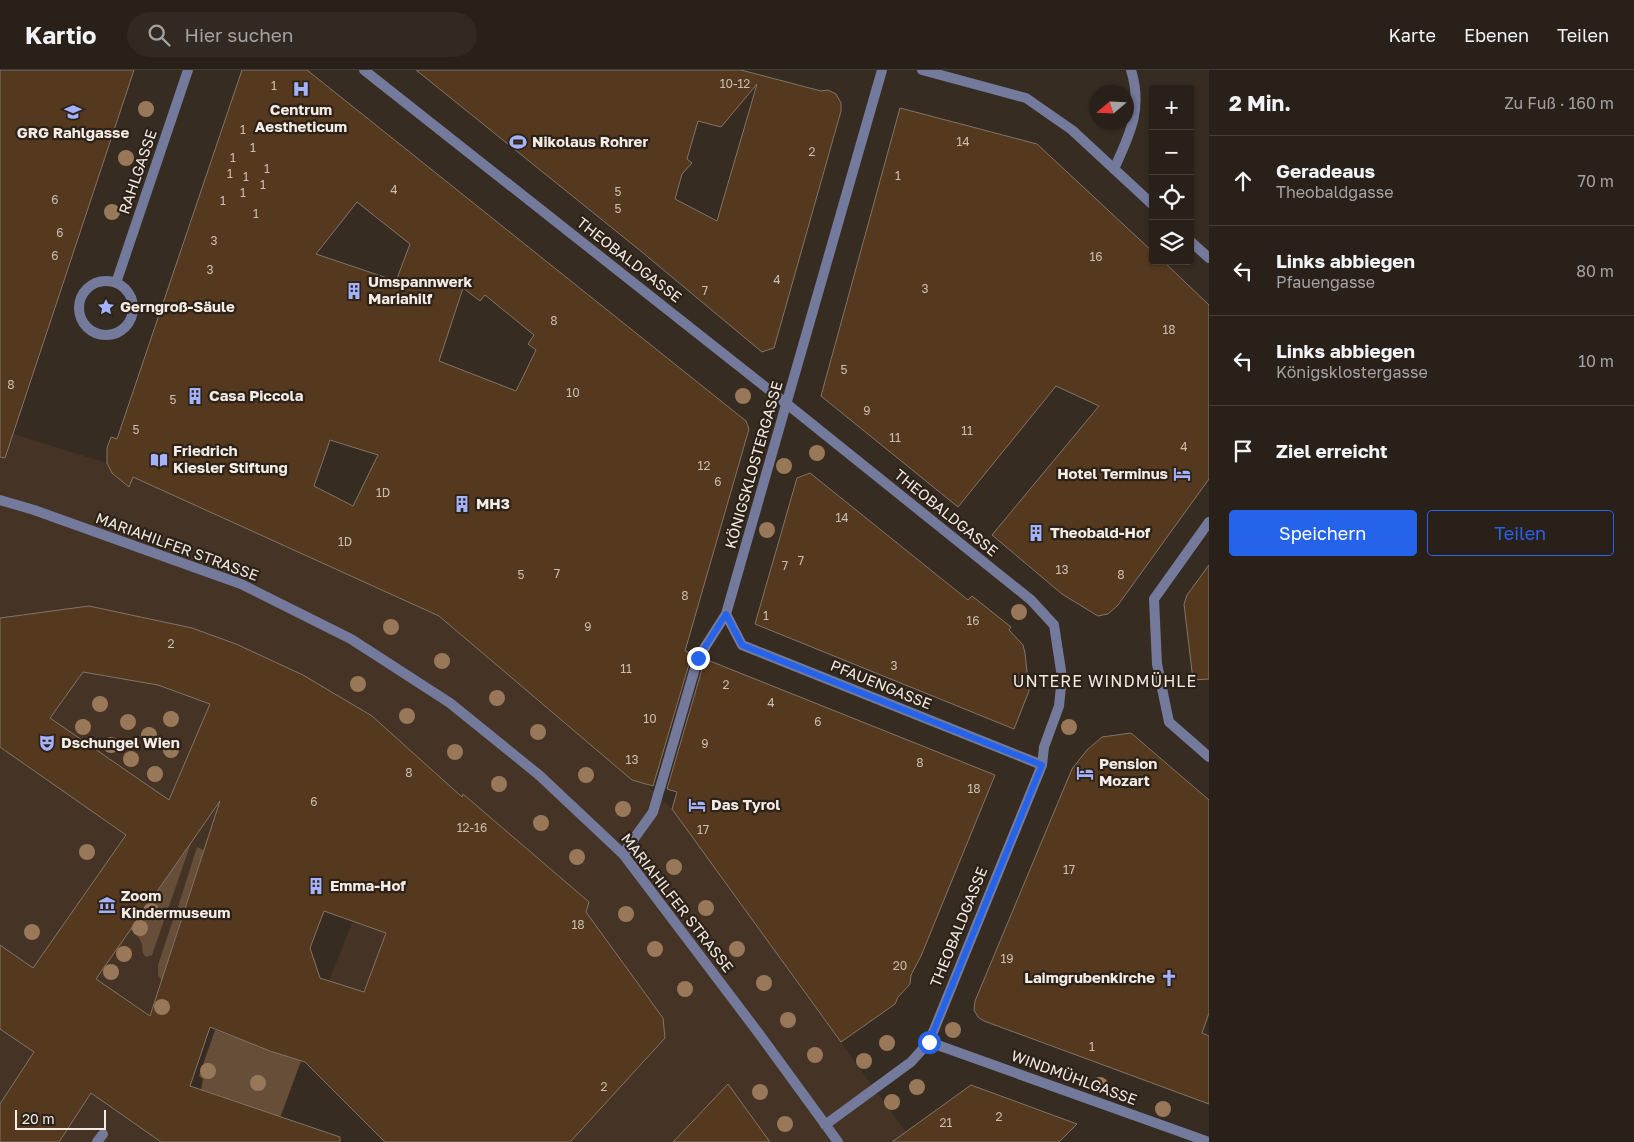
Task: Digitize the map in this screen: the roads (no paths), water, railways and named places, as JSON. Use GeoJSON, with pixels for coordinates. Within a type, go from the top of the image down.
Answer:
{"type":"FeatureCollection","features":[{"type":"Feature","properties":{"kind":"street","name":"RAHLGASSE"},"geometry":{"type":"LineString","coordinates":[[116,283],[188,70]]}},
{"type":"Feature","properties":{"kind":"street","name":"THEOBALDGASSE"},"geometry":{"type":"LineString","coordinates":[[364,70],[787,404],[1031,600],[1054,625],[1062,676],[1059,706],[1044,747],[1042,765],[929,1042],[911,1062],[825,1125]]}},
{"type":"Feature","properties":{"kind":"street","name":"KÖNIGSKLOSTERGASSE"},"geometry":{"type":"LineString","coordinates":[[623,854],[653,812],[698,658],[726,614],[882,70]]}},
{"type":"Feature","properties":{"kind":"street"},"geometry":{"type":"LineString","coordinates":[[922,70],[1026,98],[1072,130],[1149,201]]}},
{"type":"Feature","properties":{"kind":"street"},"geometry":{"type":"LineString","coordinates":[[1114,169],[1130,136],[1137,105],[1131,70]]}},
{"type":"Feature","properties":{"kind":"street"},"geometry":{"type":"LineString","coordinates":[[1194,244],[1209,258]]}},
{"type":"Feature","properties":{"kind":"street"},"geometry":{"type":"LineString","coordinates":[[100,282],[116,283],[129,294],[132,306],[131,317],[126,326],[119,332],[111,335],[93,332],[84,325],[79,315],[79,303],[83,293],[92,285],[100,282]]}},
{"type":"Feature","properties":{"kind":"street","name":"MARIAHILFER STRASSE"},"geometry":{"type":"LineString","coordinates":[[0,500],[34,510],[241,584],[351,639],[450,703],[539,775],[623,854],[838,1142]]}},
{"type":"Feature","properties":{"kind":"street"},"geometry":{"type":"LineString","coordinates":[[1209,522],[1154,598],[1157,664],[1169,722],[1209,757]]}},
{"type":"Feature","properties":{"kind":"street","name":"PFAUENGASSE"},"geometry":{"type":"LineString","coordinates":[[726,614],[742,645],[1042,765]]}},
{"type":"Feature","properties":{"kind":"street","name":"WINDMÜHLGASSE"},"geometry":{"type":"LineString","coordinates":[[929,1042],[1209,1142]]}},
{"type":"Feature","properties":{"kind":"place","name":"Centrum Aestheticum"},"geometry":{"type":"Point","coordinates":[301,89]}},
{"type":"Feature","properties":{"kind":"place","name":"GRG Rahlgasse"},"geometry":{"type":"Point","coordinates":[73,112]}},
{"type":"Feature","properties":{"kind":"place","name":"Nikolaus Rohrer"},"geometry":{"type":"Point","coordinates":[518,142]}},
{"type":"Feature","properties":{"kind":"place","name":"Umspannwerk Mariahilf"},"geometry":{"type":"Point","coordinates":[354,291]}},
{"type":"Feature","properties":{"kind":"place","name":"Gerngroß-Säule"},"geometry":{"type":"Point","coordinates":[106,307]}},
{"type":"Feature","properties":{"kind":"place","name":"Casa Piccola"},"geometry":{"type":"Point","coordinates":[195,396]}},
{"type":"Feature","properties":{"kind":"place","name":"Friedrich Kiesler Stiftung"},"geometry":{"type":"Point","coordinates":[159,460]}},
{"type":"Feature","properties":{"kind":"place","name":"Hotel Terminus"},"geometry":{"type":"Point","coordinates":[1182,474]}},
{"type":"Feature","properties":{"kind":"place","name":"MH3"},"geometry":{"type":"Point","coordinates":[462,504]}},
{"type":"Feature","properties":{"kind":"place","name":"Theobald-Hof"},"geometry":{"type":"Point","coordinates":[1036,533]}},
{"type":"Feature","properties":{"kind":"place","name":"Dschungel Wien"},"geometry":{"type":"Point","coordinates":[47,743]}},
{"type":"Feature","properties":{"kind":"place","name":"Pension Mozart"},"geometry":{"type":"Point","coordinates":[1085,773]}},
{"type":"Feature","properties":{"kind":"place","name":"Das Tyrol"},"geometry":{"type":"Point","coordinates":[697,805]}},
{"type":"Feature","properties":{"kind":"place","name":"Emma-Hof"},"geometry":{"type":"Point","coordinates":[316,886]}},
{"type":"Feature","properties":{"kind":"place","name":"Zoom Kindermuseum"},"geometry":{"type":"Point","coordinates":[107,905]}},
{"type":"Feature","properties":{"kind":"place","name":"Laimgrubenkirche"},"geometry":{"type":"Point","coordinates":[1169,978]}},
{"type":"Feature","properties":{"kind":"district","name":"UNTERE WINDMÜHLE"},"geometry":{"type":"Point","coordinates":[1105,681]}}]}
